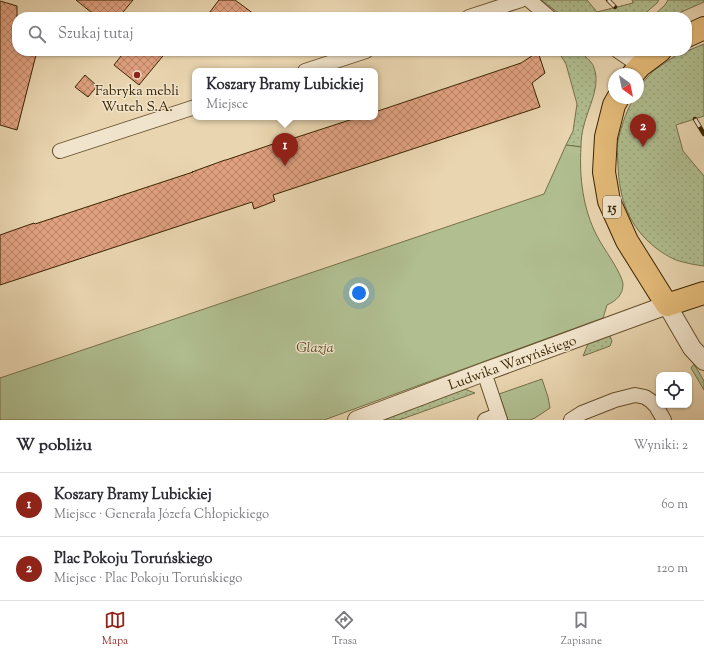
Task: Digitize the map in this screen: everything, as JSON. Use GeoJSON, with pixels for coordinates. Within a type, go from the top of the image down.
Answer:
{"type":"FeatureCollection","features":[{"type":"Feature","properties":{"kind":"main road"},"geometry":{"type":"LineString","coordinates":[[692,34],[704,28]]}},
{"type":"Feature","properties":{"kind":"main road"},"geometry":{"type":"LineString","coordinates":[[639,68],[654,56]]}},
{"type":"Feature","properties":{"kind":"main road","name":"15"},"geometry":{"type":"LineString","coordinates":[[615,104],[606,138],[604,172],[609,201],[627,241],[667,305]]}},
{"type":"Feature","properties":{"kind":"main road"},"geometry":{"type":"LineString","coordinates":[[667,305],[704,293]]}},
{"type":"Feature","properties":{"kind":"street"},"geometry":{"type":"LineString","coordinates":[[484,12],[521,0]]}},
{"type":"Feature","properties":{"kind":"street"},"geometry":{"type":"LineString","coordinates":[[530,0],[543,12]]}},
{"type":"Feature","properties":{"kind":"street"},"geometry":{"type":"LineString","coordinates":[[313,68],[350,56]]}},
{"type":"Feature","properties":{"kind":"street"},"geometry":{"type":"LineString","coordinates":[[623,56],[634,68]]}},
{"type":"Feature","properties":{"kind":"street"},"geometry":{"type":"LineString","coordinates":[[60,151],[192,108]]}},
{"type":"Feature","properties":{"kind":"street"},"geometry":{"type":"LineString","coordinates":[[667,305],[692,348],[704,361]]}},
{"type":"Feature","properties":{"kind":"street","name":"Ludwika Waryńskiego"},"geometry":{"type":"LineString","coordinates":[[357,420],[667,305]]}},
{"type":"Feature","properties":{"kind":"street"},"geometry":{"type":"LineString","coordinates":[[484,372],[494,418]]}},
{"type":"Feature","properties":{"kind":"street"},"geometry":{"type":"LineString","coordinates":[[571,420],[582,413],[615,400],[635,395],[646,397],[651,401],[656,406],[664,420]]}},
{"type":"Feature","properties":{"kind":"green space"},"geometry":{"type":"Polygon","coordinates":[[[541,0],[587,0],[597,12],[557,12],[541,0]]]}},
{"type":"Feature","properties":{"kind":"green space"},"geometry":{"type":"Polygon","coordinates":[[[632,0],[659,0],[647,12],[597,12],[633,3],[632,0]]]}},
{"type":"Feature","properties":{"kind":"green space"},"geometry":{"type":"Polygon","coordinates":[[[668,0],[704,0],[704,2],[681,12],[657,12],[668,0]]]}},
{"type":"Feature","properties":{"kind":"green space"},"geometry":{"type":"Polygon","coordinates":[[[704,44],[704,116],[676,125],[683,151],[704,176],[704,266],[679,261],[669,256],[656,248],[639,231],[632,221],[623,201],[619,177],[617,147],[619,135],[631,104],[644,104],[644,82],[653,71],[675,56],[692,56],[692,49],[704,44]]]}},
{"type":"Feature","properties":{"kind":"green space"},"geometry":{"type":"Polygon","coordinates":[[[561,56],[585,56],[593,64],[596,75],[595,89],[583,128],[581,147],[566,145],[573,131],[577,104],[566,64],[561,56]]]}},
{"type":"Feature","properties":{"kind":"green space","name":"Glazja"},"geometry":{"type":"Polygon","coordinates":[[[566,145],[581,147],[581,181],[588,215],[597,236],[622,279],[622,291],[613,302],[607,305],[603,318],[324,420],[0,420],[0,378],[544,194],[566,145]]]}},
{"type":"Feature","properties":{"kind":"green space"},"geometry":{"type":"Polygon","coordinates":[[[610,336],[612,341],[610,346],[583,356],[588,344],[610,336]]]}},
{"type":"Feature","properties":{"kind":"green space"},"geometry":{"type":"Polygon","coordinates":[[[694,364],[704,381],[704,390],[691,368],[694,364]]]}},
{"type":"Feature","properties":{"kind":"green space"},"geometry":{"type":"Polygon","coordinates":[[[542,379],[550,408],[530,420],[508,420],[499,394],[542,379]]]}},
{"type":"Feature","properties":{"kind":"green space"},"geometry":{"type":"Polygon","coordinates":[[[464,389],[475,393],[399,420],[378,420],[457,391],[464,389]]]}},
{"type":"Feature","properties":{"kind":"building"},"geometry":{"type":"Polygon","coordinates":[[[76,0],[133,0],[123,12],[91,12],[76,0]]]}},
{"type":"Feature","properties":{"kind":"building"},"geometry":{"type":"Polygon","coordinates":[[[219,0],[235,0],[251,12],[210,12],[219,0]]]}},
{"type":"Feature","properties":{"kind":"building"},"geometry":{"type":"Polygon","coordinates":[[[0,1],[17,6],[17,12],[12,12],[12,56],[36,56],[17,130],[0,125],[0,1]]]}},
{"type":"Feature","properties":{"kind":"building","name":"Fabryka mebli Wuteh S.A."},"geometry":{"type":"Polygon","coordinates":[[[121,56],[163,56],[139,85],[114,65],[121,56]]]}},
{"type":"Feature","properties":{"kind":"building"},"geometry":{"type":"Polygon","coordinates":[[[532,56],[539,56],[545,73],[532,83],[540,107],[273,195],[275,201],[254,209],[252,202],[0,285],[0,235],[193,172],[279,142],[350,120],[378,120],[378,111],[521,63],[532,56]]]}},
{"type":"Feature","properties":{"kind":"building"},"geometry":{"type":"Polygon","coordinates":[[[85,75],[97,86],[88,97],[75,87],[85,75]]]}},
{"type":"Feature","properties":{"kind":"railway"},"geometry":{"type":"LineString","coordinates":[[608,0],[615,7]]}},
{"type":"Feature","properties":{"kind":"railway"},"geometry":{"type":"LineString","coordinates":[[695,119],[704,134]]}},
{"type":"Feature","properties":{"kind":"place","name":"Fabryka mebli Wuteh S.A."},"geometry":{"type":"Point","coordinates":[137,75]}},
{"type":"Feature","properties":{"kind":"place","name":"Plac Pokoju Toruńskiego"},"geometry":{"type":"Point","coordinates":[643,147]}},
{"type":"Feature","properties":{"kind":"place","name":"Koszary Bramy Lubickiej"},"geometry":{"type":"Point","coordinates":[285,166]}}]}
